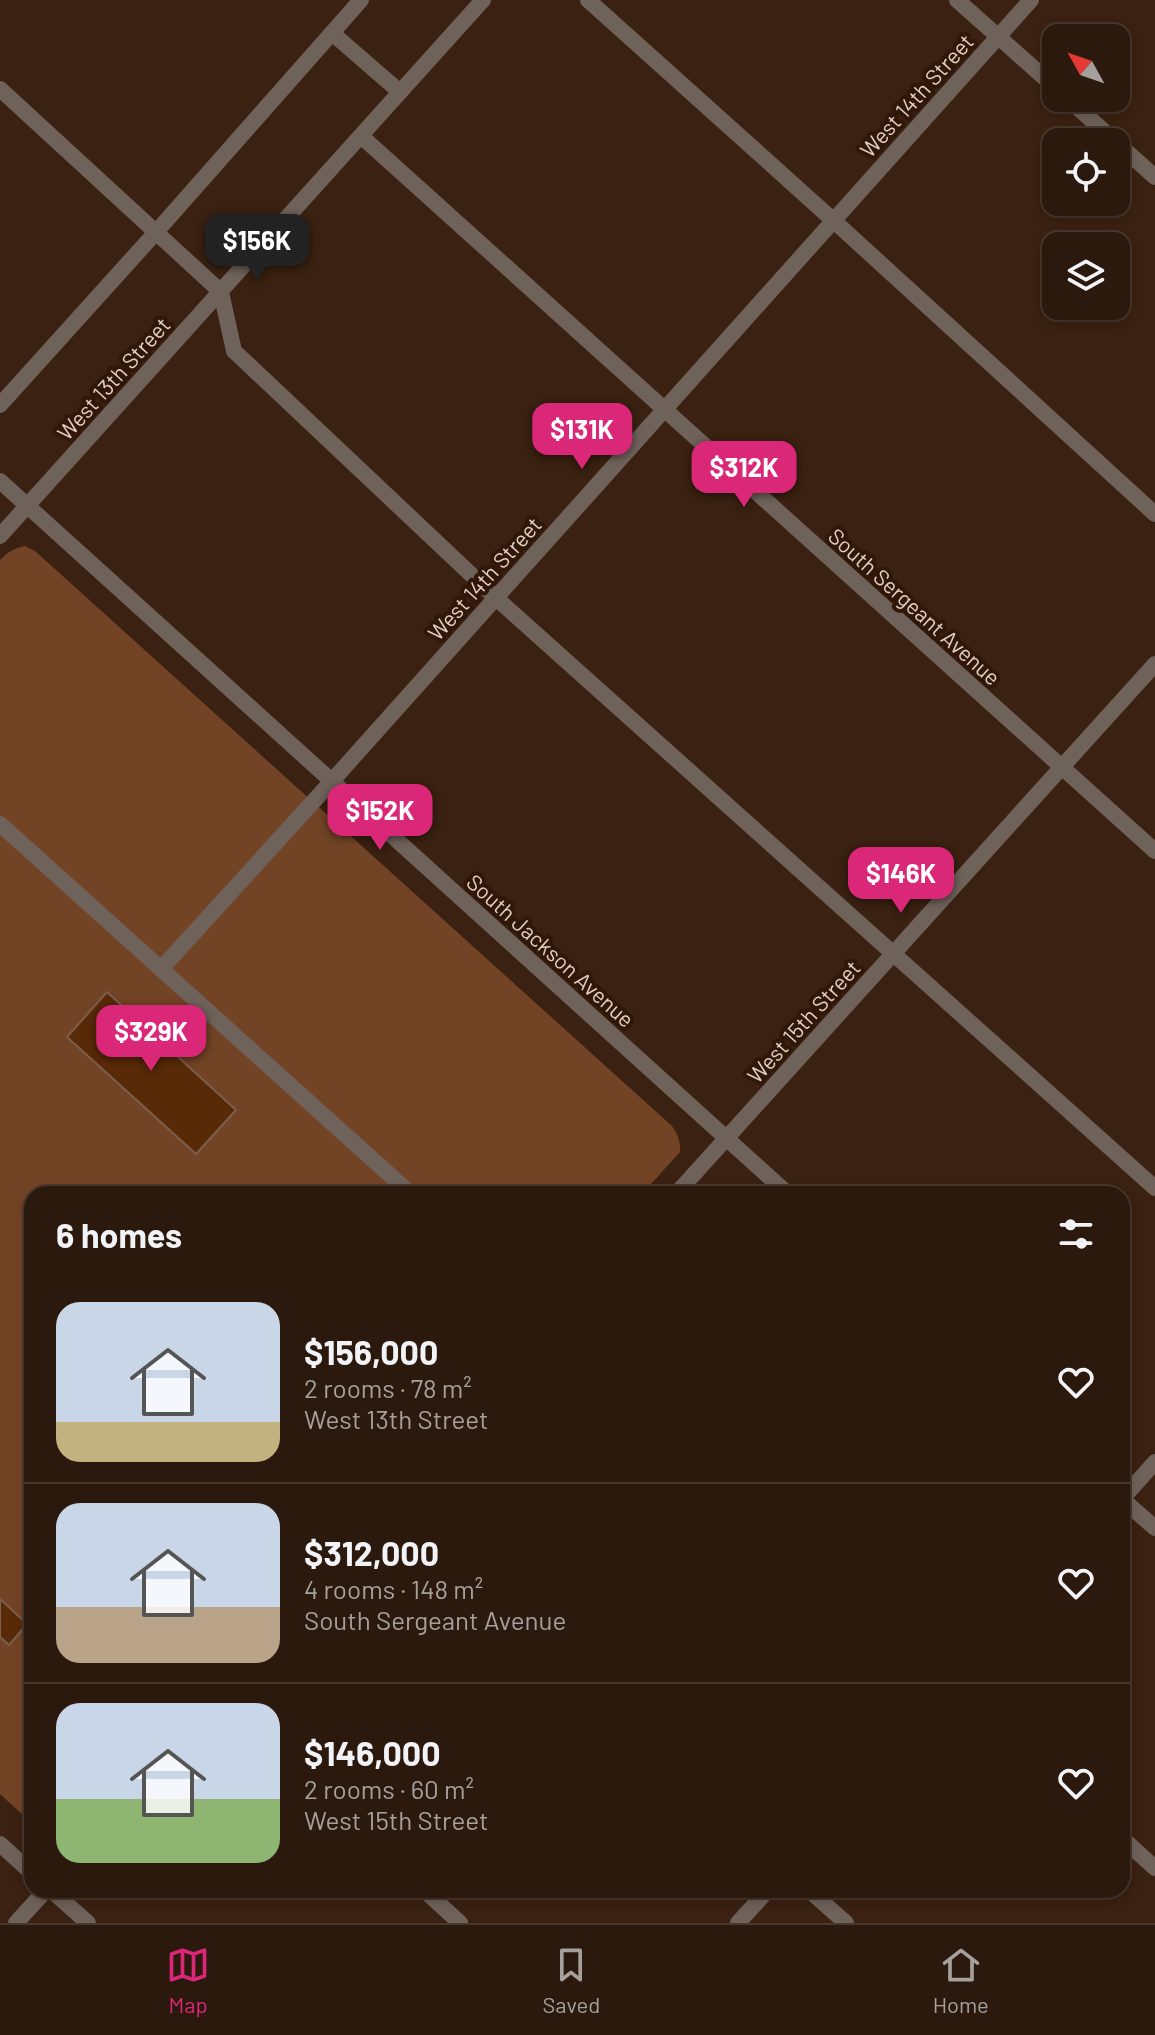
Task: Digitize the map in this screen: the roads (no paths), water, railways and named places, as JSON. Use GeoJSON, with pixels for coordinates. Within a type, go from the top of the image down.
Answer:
{"type":"FeatureCollection","features":[{"type":"Feature","properties":{"kind":"street"},"geometry":{"type":"LineString","coordinates":[[0,405],[361,0]]}},
{"type":"Feature","properties":{"kind":"street","name":"West 13th Street"},"geometry":{"type":"LineString","coordinates":[[0,536],[483,0]]}},
{"type":"Feature","properties":{"kind":"street"},"geometry":{"type":"LineString","coordinates":[[588,0],[1155,514]]}},
{"type":"Feature","properties":{"kind":"street"},"geometry":{"type":"LineString","coordinates":[[957,0],[1042,75]]}},
{"type":"Feature","properties":{"kind":"street","name":"West 14th Street"},"geometry":{"type":"LineString","coordinates":[[161,969],[1031,0]]}},
{"type":"Feature","properties":{"kind":"street"},"geometry":{"type":"LineString","coordinates":[[332,33],[400,92]]}},
{"type":"Feature","properties":{"kind":"street"},"geometry":{"type":"LineString","coordinates":[[0,89],[221,292],[234,351],[496,598],[1155,1188]]}},
{"type":"Feature","properties":{"kind":"street"},"geometry":{"type":"LineString","coordinates":[[1083,112],[1155,177]]}},
{"type":"Feature","properties":{"kind":"street","name":"South Sergeant Avenue"},"geometry":{"type":"LineString","coordinates":[[361,136],[1155,851]]}},
{"type":"Feature","properties":{"kind":"street","name":"South Jackson Avenue"},"geometry":{"type":"LineString","coordinates":[[0,481],[779,1186]]}},
{"type":"Feature","properties":{"kind":"street","name":"West 15th Street"},"geometry":{"type":"LineString","coordinates":[[683,1186],[1155,664]]}},
{"type":"Feature","properties":{"kind":"street"},"geometry":{"type":"LineString","coordinates":[[0,824],[402,1186]]}},
{"type":"Feature","properties":{"kind":"street"},"geometry":{"type":"LineString","coordinates":[[1130,1490],[1155,1462]]}},
{"type":"Feature","properties":{"kind":"street"},"geometry":{"type":"LineString","coordinates":[[1130,1506],[1155,1528]]}},
{"type":"Feature","properties":{"kind":"street"},"geometry":{"type":"LineString","coordinates":[[0,1844],[24,1866]]}},
{"type":"Feature","properties":{"kind":"street"},"geometry":{"type":"LineString","coordinates":[[1130,1845],[1155,1868]]}},
{"type":"Feature","properties":{"kind":"street"},"geometry":{"type":"LineString","coordinates":[[16,1923],[40,1898]]}},
{"type":"Feature","properties":{"kind":"street"},"geometry":{"type":"LineString","coordinates":[[58,1898],[88,1923]]}},
{"type":"Feature","properties":{"kind":"street"},"geometry":{"type":"LineString","coordinates":[[433,1898],[460,1923]]}},
{"type":"Feature","properties":{"kind":"street"},"geometry":{"type":"LineString","coordinates":[[738,1923],[761,1898]]}},
{"type":"Feature","properties":{"kind":"street"},"geometry":{"type":"LineString","coordinates":[[818,1898],[846,1923]]}}]}
